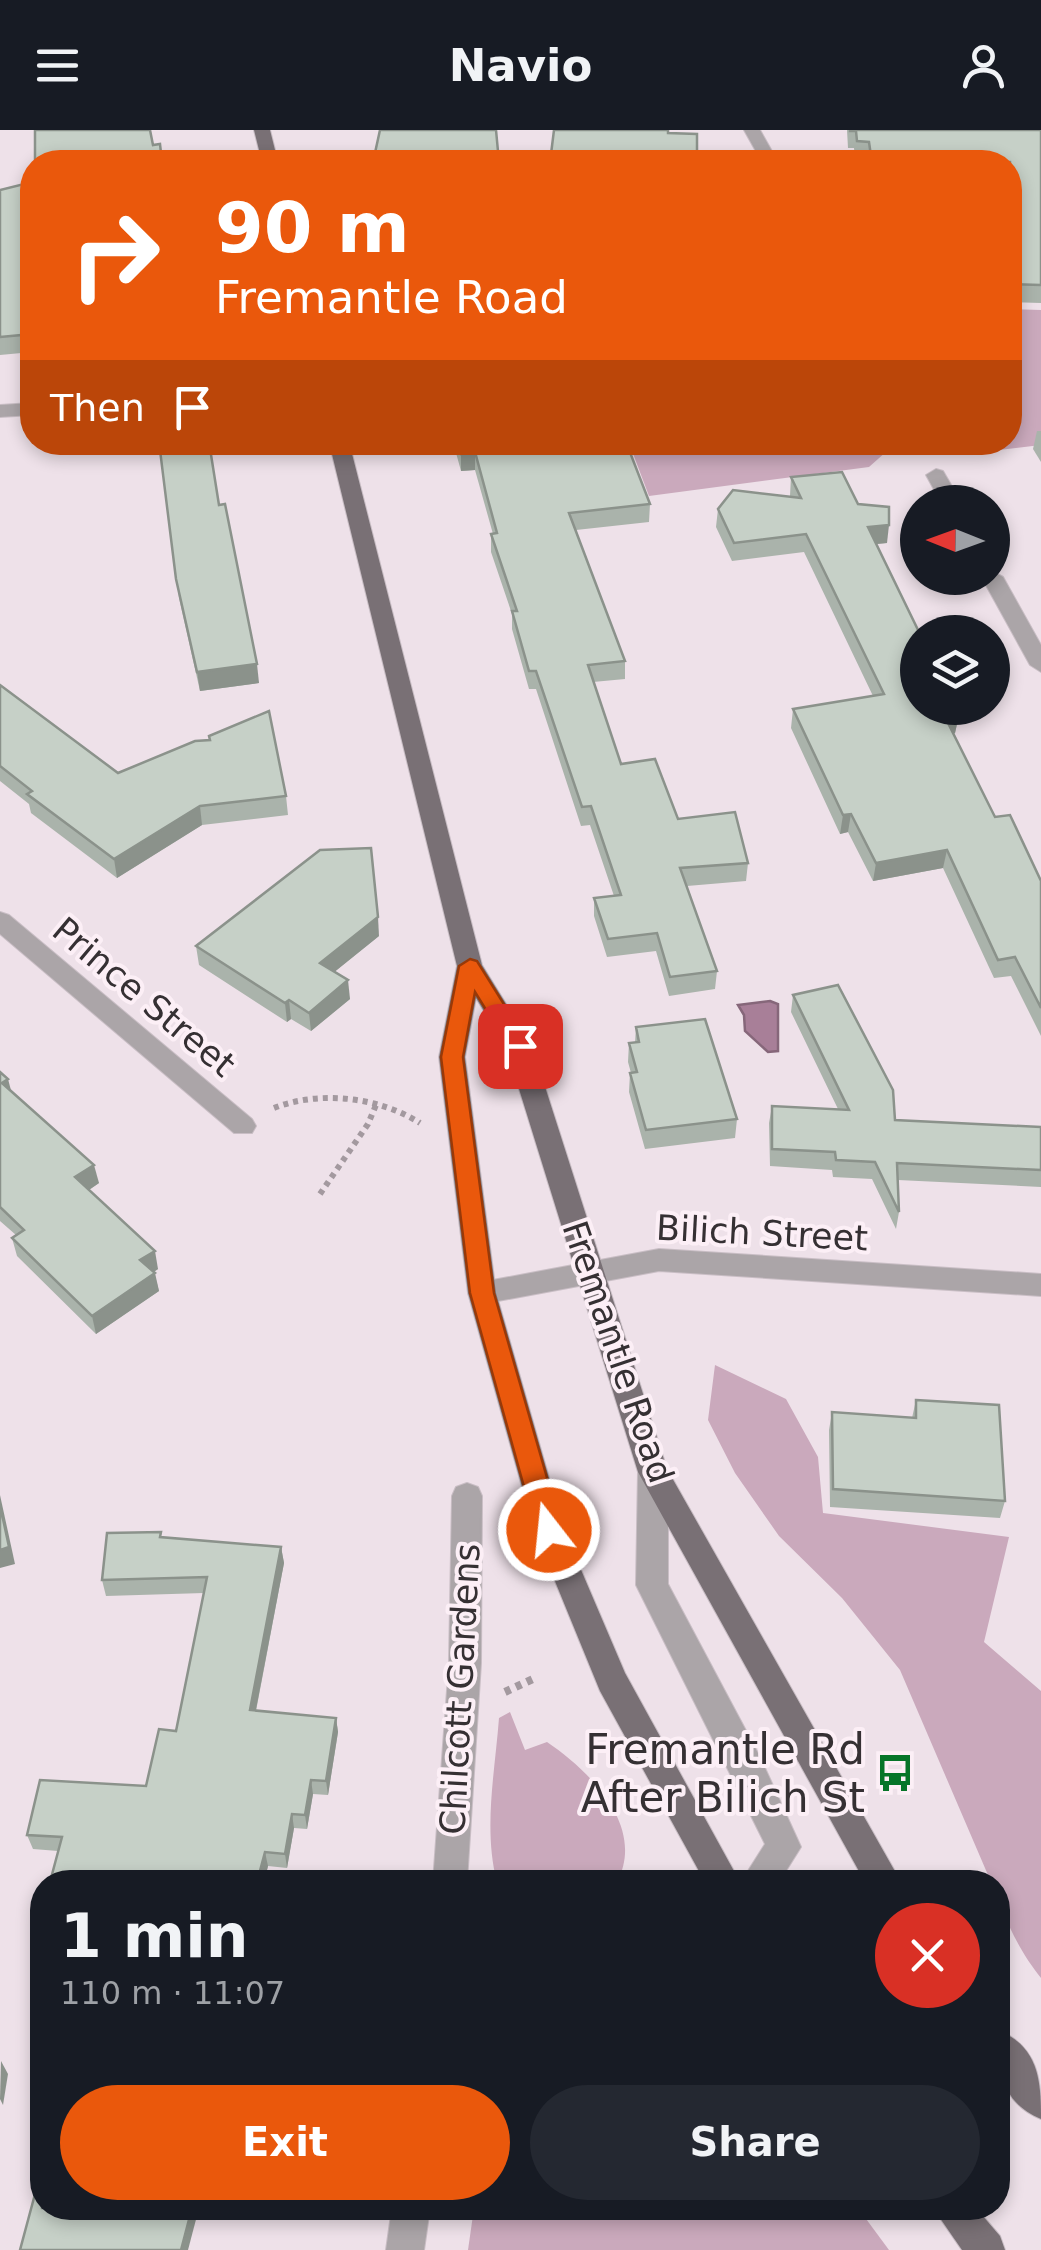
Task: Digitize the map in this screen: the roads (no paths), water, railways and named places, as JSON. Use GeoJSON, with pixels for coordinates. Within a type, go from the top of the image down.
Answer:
{"type":"FeatureCollection","features":[{"type":"Feature","properties":{"kind":"main road","name":"Fremantle Road"},"geometry":{"type":"LineString","coordinates":[[343,455],[470,966],[520,1046],[653,1472],[877,1870]]}},
{"type":"Feature","properties":{"kind":"main road","name":"Fremantle Road"},"geometry":{"type":"LineString","coordinates":[[470,966],[452,1057],[482,1293],[549,1530],[612,1681],[716,1870]]}},
{"type":"Feature","properties":{"kind":"main road"},"geometry":{"type":"LineString","coordinates":[[1010,2063],[1041,2101]]}},
{"type":"Feature","properties":{"kind":"main road"},"geometry":{"type":"LineString","coordinates":[[962,2220],[986,2250]]}},
{"type":"Feature","properties":{"kind":"street"},"geometry":{"type":"LineString","coordinates":[[936,476],[941,485]]}},
{"type":"Feature","properties":{"kind":"street"},"geometry":{"type":"LineString","coordinates":[[1002,595],[1041,665]]}},
{"type":"Feature","properties":{"kind":"street","name":"Prince Street"},"geometry":{"type":"LineString","coordinates":[[0,921],[243,1126]]}},
{"type":"Feature","properties":{"kind":"street","name":"Bilich Street"},"geometry":{"type":"LineString","coordinates":[[482,1293],[670,1260],[1041,1285]]}},
{"type":"Feature","properties":{"kind":"street"},"geometry":{"type":"LineString","coordinates":[[653,1472],[652,1585],[748,1768],[784,1847],[767,1870]]}},
{"type":"Feature","properties":{"kind":"street","name":"Chilcott Gardens"},"geometry":{"type":"LineString","coordinates":[[451,1870],[465,1663],[467,1496]]}},
{"type":"Feature","properties":{"kind":"street"},"geometry":{"type":"LineString","coordinates":[[405,2250],[409,2220]]}},
{"type":"Feature","properties":{"kind":"place","name":"Fremantle Rd After Bilich St"},"geometry":{"type":"Point","coordinates":[895,1773]}}]}
